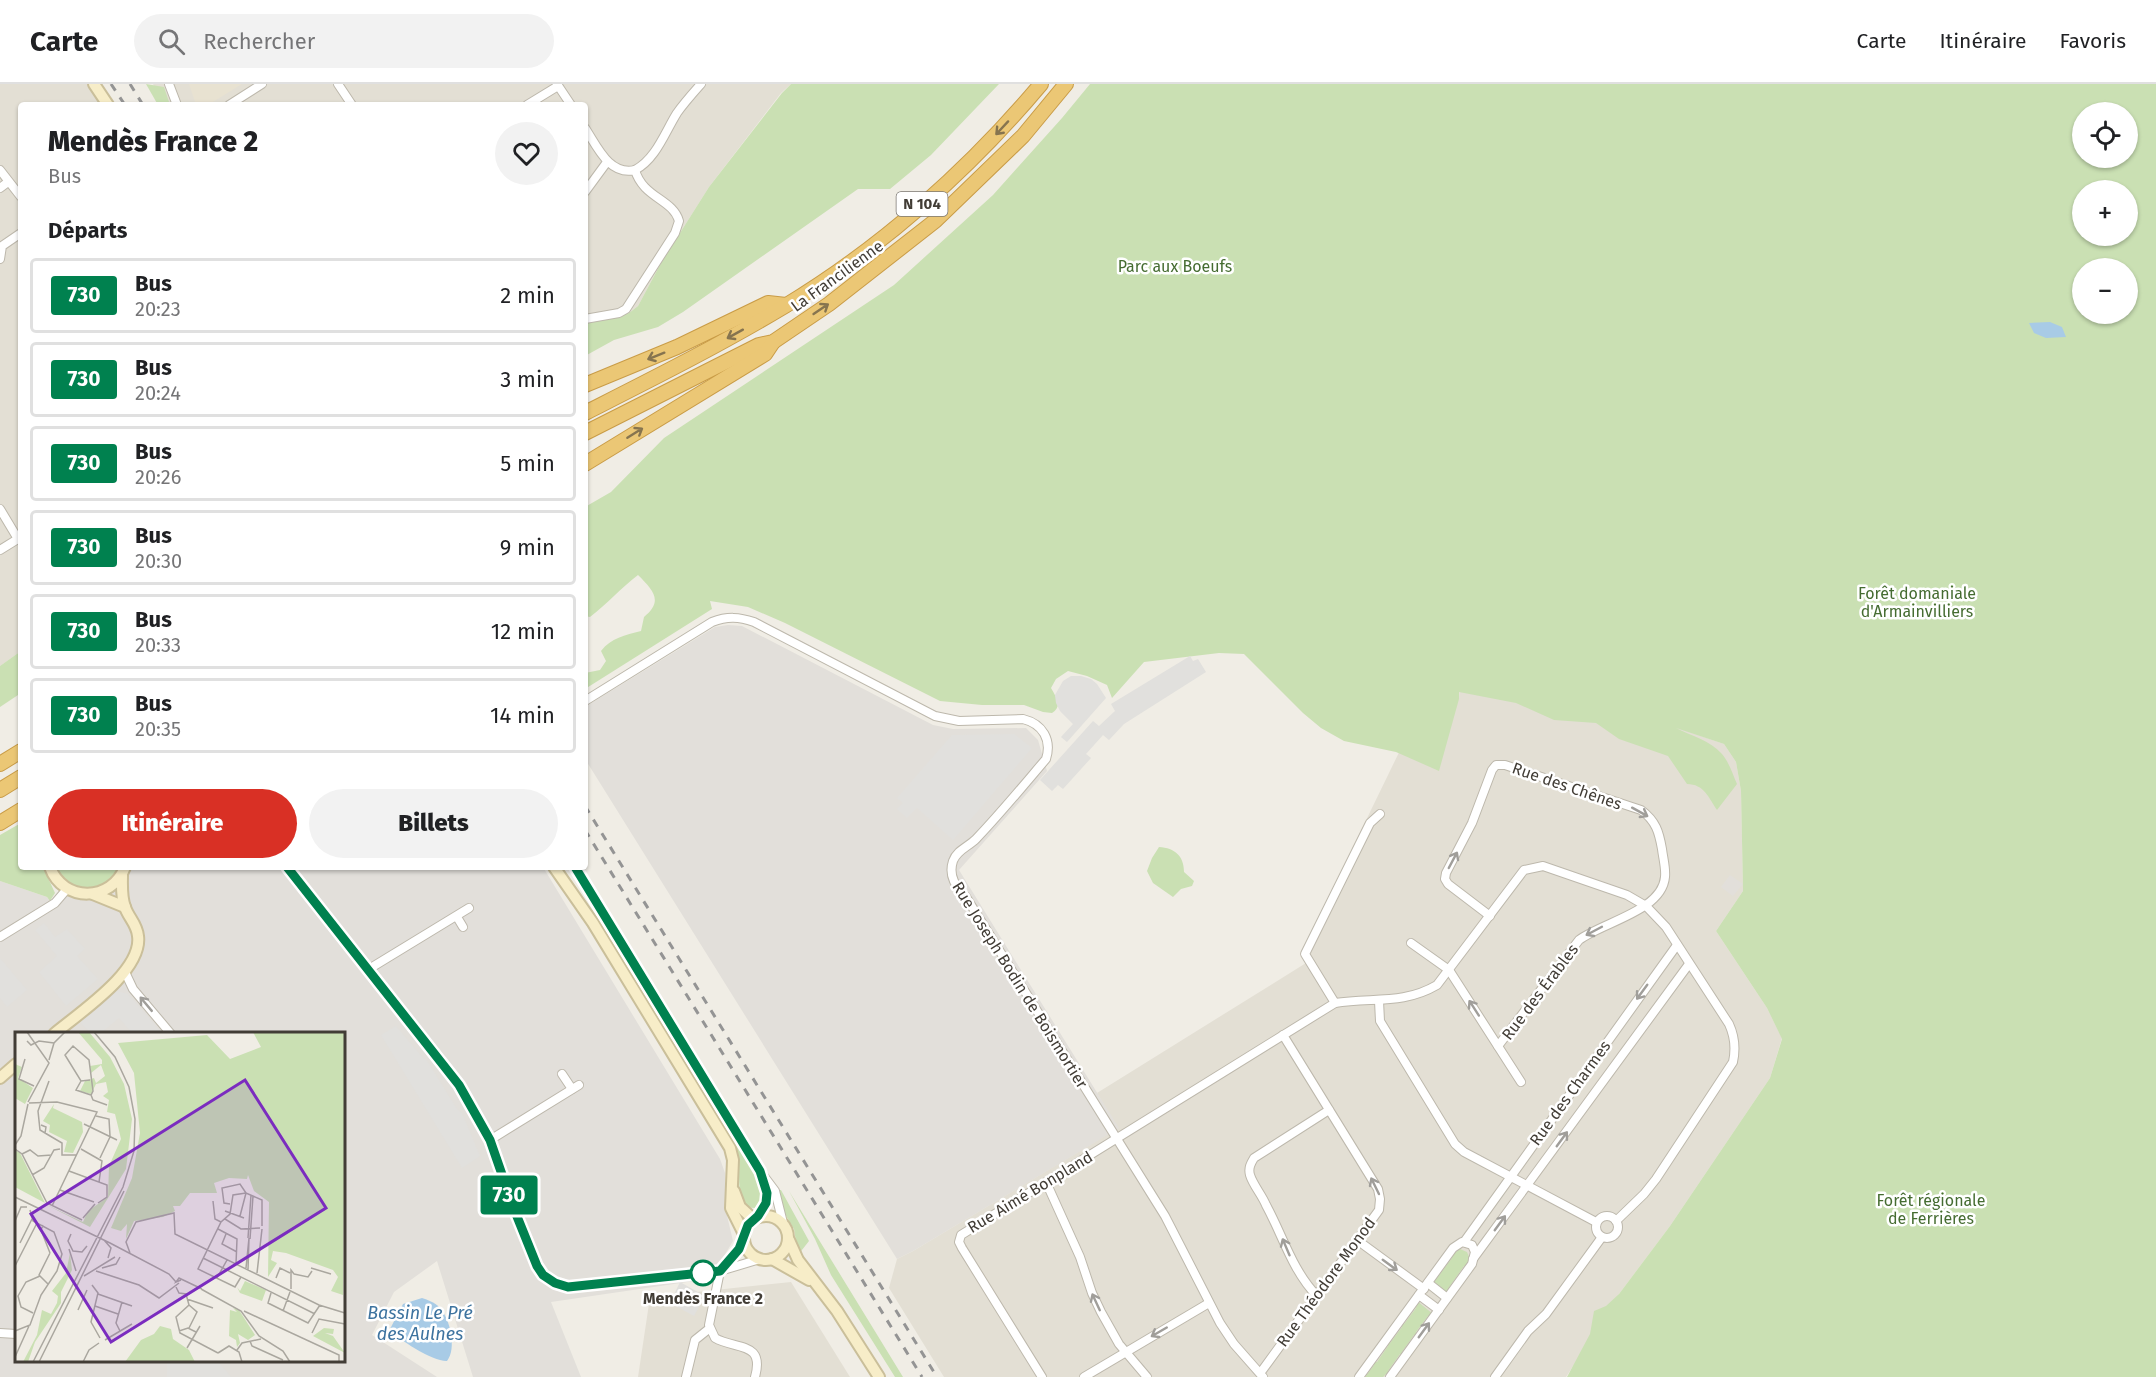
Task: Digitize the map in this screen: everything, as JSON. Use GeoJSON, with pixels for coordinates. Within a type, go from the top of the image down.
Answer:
{"type":"FeatureCollection","features":[{"type":"Feature","properties":{"kind":"highway","name":"La Francilienne"},"geometry":{"type":"LineString","coordinates":[[588,411],[684,363],[786,305],[835,272],[921,205],[996,135],[1041,84]]}},
{"type":"Feature","properties":{"kind":"highway","name":"La Francilienne"},"geometry":{"type":"LineString","coordinates":[[588,431],[759,345],[773,342],[829,304],[935,221],[1023,136],[1066,84]]}},
{"type":"Feature","properties":{"kind":"highway"},"geometry":{"type":"LineString","coordinates":[[588,383],[677,347],[768,303],[786,305]]}},
{"type":"Feature","properties":{"kind":"highway"},"geometry":{"type":"LineString","coordinates":[[588,462],[765,354],[773,342]]}},
{"type":"Feature","properties":{"kind":"highway"},"geometry":{"type":"LineString","coordinates":[[0,764],[17,753]]}},
{"type":"Feature","properties":{"kind":"highway"},"geometry":{"type":"LineString","coordinates":[[0,790],[18,779]]}},
{"type":"Feature","properties":{"kind":"highway"},"geometry":{"type":"LineString","coordinates":[[0,823],[18,812]]}},
{"type":"Feature","properties":{"kind":"main road"},"geometry":{"type":"LineString","coordinates":[[94,84],[106,102]]}},
{"type":"Feature","properties":{"kind":"main road"},"geometry":{"type":"LineString","coordinates":[[52,870],[67,889],[77,893],[93,894],[125,907]]}},
{"type":"Feature","properties":{"kind":"main road"},"geometry":{"type":"LineString","coordinates":[[556,870],[592,923],[732,1153],[731,1208],[749,1250],[760,1259],[772,1259],[814,1283]]}},
{"type":"Feature","properties":{"kind":"main road"},"geometry":{"type":"LineString","coordinates":[[93,894],[108,889],[124,871]]}},
{"type":"Feature","properties":{"kind":"main road"},"geometry":{"type":"LineString","coordinates":[[56,1032],[125,972],[137,952],[135,925],[125,907],[124,871]]}},
{"type":"Feature","properties":{"kind":"main road"},"geometry":{"type":"LineString","coordinates":[[0,1078],[15,1065]]}},
{"type":"Feature","properties":{"kind":"main road"},"geometry":{"type":"LineString","coordinates":[[733,1181],[737,1201],[756,1218],[774,1217],[787,1228],[789,1240],[798,1260],[837,1311],[879,1377]]}},
{"type":"Feature","properties":{"kind":"main road"},"geometry":{"type":"LineString","coordinates":[[744,1237],[756,1218]]}},
{"type":"Feature","properties":{"kind":"main road"},"geometry":{"type":"LineString","coordinates":[[772,1259],[782,1253],[789,1240]]}},
{"type":"Feature","properties":{"kind":"street"},"geometry":{"type":"LineString","coordinates":[[169,84],[176,102]]}},
{"type":"Feature","properties":{"kind":"street"},"geometry":{"type":"LineString","coordinates":[[235,102],[262,84]]}},
{"type":"Feature","properties":{"kind":"street"},"geometry":{"type":"LineString","coordinates":[[338,84],[350,102]]}},
{"type":"Feature","properties":{"kind":"street"},"geometry":{"type":"LineString","coordinates":[[588,133],[607,162],[620,170],[635,170],[641,167],[654,152],[679,111],[701,84]]}},
{"type":"Feature","properties":{"kind":"street"},"geometry":{"type":"LineString","coordinates":[[532,102],[558,85],[569,102]]}},
{"type":"Feature","properties":{"kind":"street"},"geometry":{"type":"LineString","coordinates":[[588,188],[607,162]]}},
{"type":"Feature","properties":{"kind":"street"},"geometry":{"type":"LineString","coordinates":[[0,170],[18,194]]}},
{"type":"Feature","properties":{"kind":"street"},"geometry":{"type":"LineString","coordinates":[[588,318],[619,313],[626,309],[678,226],[677,215],[643,187],[635,170]]}},
{"type":"Feature","properties":{"kind":"street"},"geometry":{"type":"LineString","coordinates":[[0,188],[8,182]]}},
{"type":"Feature","properties":{"kind":"street"},"geometry":{"type":"LineString","coordinates":[[0,259],[2,246],[18,235]]}},
{"type":"Feature","properties":{"kind":"street"},"geometry":{"type":"LineString","coordinates":[[0,509],[18,535]]}},
{"type":"Feature","properties":{"kind":"street"},"geometry":{"type":"LineString","coordinates":[[0,550],[18,539]]}},
{"type":"Feature","properties":{"kind":"street","name":"Rue Joseph Bodin de Boismortier"},"geometry":{"type":"LineString","coordinates":[[588,699],[712,622],[725,617],[740,617],[754,622],[935,716],[959,721],[1023,719],[1041,728],[1047,738],[1049,749],[1046,759],[975,840],[960,850],[951,870],[953,881],[966,897],[1165,1215],[1209,1303],[1234,1344],[1262,1375]]}},
{"type":"Feature","properties":{"kind":"street","name":"Rue des Chênes"},"geometry":{"type":"LineString","coordinates":[[1490,916],[1448,884],[1445,879],[1472,823],[1492,770],[1496,765],[1501,764],[1641,810],[1648,815],[1659,831],[1665,875],[1662,889],[1646,906]]}},
{"type":"Feature","properties":{"kind":"street"},"geometry":{"type":"LineString","coordinates":[[1335,1003],[1305,954],[1370,823],[1380,814]]}},
{"type":"Feature","properties":{"kind":"street"},"geometry":{"type":"LineString","coordinates":[[1118,1139],[1335,1003],[1379,1001],[1424,993],[1437,984],[1449,970],[1524,870],[1543,866],[1627,895],[1646,906],[1666,927],[1734,1035],[1736,1049],[1733,1062],[1656,1179],[1616,1221]]}},
{"type":"Feature","properties":{"kind":"street"},"geometry":{"type":"LineString","coordinates":[[289,870],[459,1085],[490,1140],[514,1209],[537,1266],[543,1275],[555,1283],[568,1287],[588,1286],[720,1271],[760,1259]]}},
{"type":"Feature","properties":{"kind":"street"},"geometry":{"type":"LineString","coordinates":[[578,870],[760,1171],[775,1191],[783,1223]]}},
{"type":"Feature","properties":{"kind":"street"},"geometry":{"type":"LineString","coordinates":[[0,937],[50,907],[67,889]]}},
{"type":"Feature","properties":{"kind":"street","name":"Rue des Érables"},"geometry":{"type":"LineString","coordinates":[[1498,1046],[1579,940],[1588,933],[1646,906]]}},
{"type":"Feature","properties":{"kind":"street"},"geometry":{"type":"LineString","coordinates":[[369,969],[469,908]]}},
{"type":"Feature","properties":{"kind":"street"},"geometry":{"type":"LineString","coordinates":[[457,917],[463,927]]}},
{"type":"Feature","properties":{"kind":"street"},"geometry":{"type":"LineString","coordinates":[[1411,943],[1449,970],[1521,1082]]}},
{"type":"Feature","properties":{"kind":"street","name":"Rue des Charmes"},"geometry":{"type":"LineString","coordinates":[[1359,1377],[1453,1248],[1464,1242],[1677,945]]}},
{"type":"Feature","properties":{"kind":"street","name":"Rue des Charmes"},"geometry":{"type":"LineString","coordinates":[[1390,1377],[1473,1259],[1689,963]]}},
{"type":"Feature","properties":{"kind":"street"},"geometry":{"type":"LineString","coordinates":[[125,972],[133,989],[169,1032]]}},
{"type":"Feature","properties":{"kind":"street"},"geometry":{"type":"LineString","coordinates":[[1379,1001],[1380,1021],[1455,1144],[1464,1152],[1510,1178],[1596,1222]]}},
{"type":"Feature","properties":{"kind":"street","name":"Rue Théodore Monod"},"geometry":{"type":"LineString","coordinates":[[1262,1375],[1379,1210],[1380,1199],[1378,1189],[1283,1035]]}},
{"type":"Feature","properties":{"kind":"street"},"geometry":{"type":"LineString","coordinates":[[490,1140],[575,1087],[562,1074]]}},
{"type":"Feature","properties":{"kind":"street"},"geometry":{"type":"LineString","coordinates":[[1317,1296],[1302,1279],[1292,1262],[1266,1204],[1250,1175],[1250,1165],[1254,1158],[1329,1110]]}},
{"type":"Feature","properties":{"kind":"street","name":"Rue Aimé Bonpland"},"geometry":{"type":"LineString","coordinates":[[1042,1377],[959,1242],[961,1235],[1118,1139]]}},
{"type":"Feature","properties":{"kind":"street"},"geometry":{"type":"LineString","coordinates":[[756,1218],[767,1199],[766,1186],[760,1171]]}},
{"type":"Feature","properties":{"kind":"street"},"geometry":{"type":"LineString","coordinates":[[1046,1182],[1080,1257],[1101,1312],[1119,1344],[1147,1377]]}},
{"type":"Feature","properties":{"kind":"street"},"geometry":{"type":"LineString","coordinates":[[1605,1216],[1611,1216],[1618,1228],[1615,1235],[1609,1238],[1602,1237],[1597,1232],[1596,1222],[1605,1216]]}},
{"type":"Feature","properties":{"kind":"street"},"geometry":{"type":"LineString","coordinates":[[744,1237],[734,1255],[720,1271],[710,1328],[715,1338],[746,1347],[755,1354],[757,1364],[755,1377]]}},
{"type":"Feature","properties":{"kind":"street"},"geometry":{"type":"LineString","coordinates":[[1495,1377],[1528,1331],[1546,1314],[1602,1237]]}},
{"type":"Feature","properties":{"kind":"street"},"geometry":{"type":"LineString","coordinates":[[1357,1240],[1423,1289],[1447,1298]]}},
{"type":"Feature","properties":{"kind":"street"},"geometry":{"type":"LineString","coordinates":[[1464,1242],[1475,1248],[1473,1259]]}},
{"type":"Feature","properties":{"kind":"street"},"geometry":{"type":"LineString","coordinates":[[1423,1289],[1439,1310]]}},
{"type":"Feature","properties":{"kind":"street"},"geometry":{"type":"LineString","coordinates":[[1084,1377],[1209,1303]]}},
{"type":"Feature","properties":{"kind":"street"},"geometry":{"type":"LineString","coordinates":[[686,1377],[695,1340],[710,1328]]}},
{"type":"Feature","properties":{"kind":"street"},"geometry":{"type":"LineString","coordinates":[[0,1333],[15,1334]]}},
{"type":"Feature","properties":{"kind":"shaded area"},"geometry":{"type":"Polygon","coordinates":[[[0,84],[100,84],[111,102],[18,102],[18,653],[0,666],[0,84]]]}},
{"type":"Feature","properties":{"kind":"shaded area"},"geometry":{"type":"Polygon","coordinates":[[[153,84],[791,84],[781,93],[709,187],[661,263],[638,306],[629,313],[588,322],[588,102],[163,102],[153,84]]]}},
{"type":"Feature","properties":{"kind":"shaded area"},"geometry":{"type":"Polygon","coordinates":[[[189,84],[242,84],[213,102],[195,102],[189,84]]]}},
{"type":"Feature","properties":{"kind":"shaded area"},"geometry":{"type":"Polygon","coordinates":[[[742,626],[933,725],[953,729],[1026,728],[1038,740],[1047,771],[959,870],[1119,1128],[897,1259],[588,764],[588,705],[715,627],[742,626]]]}},
{"type":"Feature","properties":{"kind":"shaded area"},"geometry":{"type":"Polygon","coordinates":[[[1190,656],[1193,661],[1198,659],[1206,672],[1124,724],[1109,740],[1103,735],[1086,754],[1091,758],[1063,789],[1058,785],[1052,791],[1040,780],[1093,721],[1099,726],[1115,711],[1111,704],[1190,656]]]}},
{"type":"Feature","properties":{"kind":"shaded area"},"geometry":{"type":"Polygon","coordinates":[[[1460,672],[1606,703],[1724,744],[1736,762],[1741,791],[1743,891],[1716,931],[1767,1008],[1782,1038],[1770,1078],[1670,1226],[1619,1294],[1566,1377],[944,1377],[889,1288],[897,1259],[1118,1128],[1097,1093],[1306,963],[1301,954],[1406,738],[1459,699],[1460,672]]]}},
{"type":"Feature","properties":{"kind":"shaded area"},"geometry":{"type":"Polygon","coordinates":[[[1071,676],[1091,679],[1106,698],[1067,742],[1061,737],[1073,724],[1060,711],[1055,695],[1063,681],[1071,676]]]}},
{"type":"Feature","properties":{"kind":"shaded area"},"geometry":{"type":"Polygon","coordinates":[[[1014,734],[1032,748],[953,840],[917,808],[907,818],[897,809],[903,803],[897,798],[952,735],[1014,734]]]}},
{"type":"Feature","properties":{"kind":"shaded area"},"geometry":{"type":"Polygon","coordinates":[[[117,870],[545,870],[720,1159],[725,1173],[725,1207],[733,1241],[721,1261],[701,1280],[551,1302],[581,1377],[473,1377],[437,1261],[394,1292],[372,1335],[437,1377],[0,1377],[0,881],[47,897],[53,905],[67,889],[117,870]]]}},
{"type":"Feature","properties":{"kind":"shaded area"},"geometry":{"type":"Polygon","coordinates":[[[1730,875],[1743,884],[1733,896],[1721,887],[1730,875]]]}},
{"type":"Feature","properties":{"kind":"shaded area"},"geometry":{"type":"Polygon","coordinates":[[[44,923],[55,937],[67,929],[85,949],[77,956],[98,979],[66,1006],[39,972],[57,956],[35,930],[44,923]]]}},
{"type":"Feature","properties":{"kind":"shaded area"},"geometry":{"type":"Polygon","coordinates":[[[0,958],[27,990],[7,1007],[0,998],[0,958]]]}},
{"type":"Feature","properties":{"kind":"shaded area"},"geometry":{"type":"Polygon","coordinates":[[[117,991],[128,994],[161,1032],[131,1032],[119,1018],[102,1032],[89,1032],[80,1022],[117,991]]]}},
{"type":"Feature","properties":{"kind":"shaded area"},"geometry":{"type":"Polygon","coordinates":[[[396,1026],[426,1059],[457,1109],[462,1113],[480,1156],[462,1168],[381,1035],[396,1026]]]}},
{"type":"Feature","properties":{"kind":"shaded area"},"geometry":{"type":"Polygon","coordinates":[[[680,1282],[705,1296],[694,1316],[670,1303],[680,1282]]]}},
{"type":"Feature","properties":{"kind":"shaded area"},"geometry":{"type":"Polygon","coordinates":[[[791,1282],[850,1377],[638,1377],[650,1297],[791,1282]]]}},
{"type":"Feature","properties":{"kind":"shaded area"},"geometry":{"type":"Polygon","coordinates":[[[167,1362],[219,1362],[231,1377],[167,1377],[167,1362]]]}},
{"type":"Feature","properties":{"kind":"green space"},"geometry":{"type":"Polygon","coordinates":[[[146,84],[164,87],[169,102],[156,102],[146,84]]]}},
{"type":"Feature","properties":{"kind":"green space"},"geometry":{"type":"Polygon","coordinates":[[[791,84],[999,84],[931,155],[890,189],[858,189],[683,312],[658,327],[614,340],[588,354],[588,322],[629,313],[638,306],[661,263],[709,187],[791,84]]]}},
{"type":"Feature","properties":{"kind":"green space"},"geometry":{"type":"Polygon","coordinates":[[[1090,84],[2156,84],[2156,1377],[1567,1377],[1590,1334],[1594,1311],[1606,1306],[1619,1294],[1670,1226],[1770,1078],[1782,1039],[1767,1008],[1716,931],[1743,891],[1741,791],[1736,762],[1724,744],[1676,728],[1712,745],[1729,765],[1737,784],[1717,810],[1702,789],[1687,784],[1668,756],[1619,739],[1596,723],[1554,720],[1516,703],[1459,692],[1439,771],[1396,752],[1344,741],[1321,728],[1303,713],[1244,654],[1219,653],[1144,662],[1112,698],[1107,685],[1068,671],[1056,679],[1051,688],[1058,704],[1052,713],[1024,705],[982,705],[940,701],[785,623],[748,607],[710,601],[712,609],[588,687],[588,672],[600,670],[606,661],[601,651],[614,640],[641,631],[644,617],[654,606],[655,601],[652,591],[638,575],[588,617],[588,505],[611,492],[664,438],[894,285],[993,195],[1090,84]]]}},
{"type":"Feature","properties":{"kind":"green space"},"geometry":{"type":"Polygon","coordinates":[[[18,653],[18,695],[0,707],[0,666],[18,653]]]}},
{"type":"Feature","properties":{"kind":"green space"},"geometry":{"type":"Polygon","coordinates":[[[18,825],[18,870],[44,870],[55,893],[50,901],[47,897],[0,881],[0,835],[18,825]]]}},
{"type":"Feature","properties":{"kind":"green space"},"geometry":{"type":"Polygon","coordinates":[[[1159,847],[1174,851],[1182,861],[1184,872],[1194,881],[1192,886],[1181,889],[1173,897],[1153,883],[1147,871],[1159,847]]]}},
{"type":"Feature","properties":{"kind":"green space"},"geometry":{"type":"Polygon","coordinates":[[[57,870],[119,870],[108,884],[86,890],[68,884],[57,870]]]}},
{"type":"Feature","properties":{"kind":"green space"},"geometry":{"type":"Polygon","coordinates":[[[734,1138],[760,1181],[758,1182],[762,1192],[761,1199],[755,1208],[749,1207],[741,1197],[739,1160],[731,1139],[734,1138]]]}},
{"type":"Feature","properties":{"kind":"green space"},"geometry":{"type":"Polygon","coordinates":[[[779,1190],[809,1241],[798,1255],[794,1229],[783,1211],[779,1190]]]}},
{"type":"Feature","properties":{"kind":"green space"},"geometry":{"type":"Polygon","coordinates":[[[789,1191],[903,1377],[895,1377],[831,1275],[789,1191]]]}},
{"type":"Feature","properties":{"kind":"green space"},"geometry":{"type":"Polygon","coordinates":[[[1460,1249],[1467,1252],[1470,1259],[1467,1267],[1464,1266],[1448,1289],[1448,1293],[1431,1281],[1436,1279],[1452,1258],[1451,1255],[1460,1249]]]}},
{"type":"Feature","properties":{"kind":"green space"},"geometry":{"type":"Polygon","coordinates":[[[1417,1301],[1433,1314],[1428,1316],[1416,1332],[1416,1336],[1414,1335],[1402,1352],[1403,1355],[1400,1354],[1388,1371],[1389,1374],[1383,1377],[1365,1377],[1374,1365],[1373,1362],[1377,1362],[1388,1346],[1387,1342],[1390,1343],[1402,1327],[1400,1324],[1404,1324],[1416,1308],[1417,1301]]]}},
{"type":"Feature","properties":{"kind":"water"},"geometry":{"type":"Polygon","coordinates":[[[2050,322],[2062,327],[2066,337],[2046,338],[2034,333],[2029,323],[2050,322]]]}},
{"type":"Feature","properties":{"kind":"water","name":"Bassin Le Pré des Aulnes"},"geometry":{"type":"Polygon","coordinates":[[[422,1298],[437,1305],[449,1325],[452,1349],[447,1361],[417,1350],[390,1329],[403,1304],[422,1298]]]}},
{"type":"Feature","properties":{"kind":"railway"},"geometry":{"type":"LineString","coordinates":[[111,84],[123,102]]}},
{"type":"Feature","properties":{"kind":"railway"},"geometry":{"type":"LineString","coordinates":[[130,84],[141,102]]}},
{"type":"Feature","properties":{"kind":"railway"},"geometry":{"type":"LineString","coordinates":[[588,811],[937,1377]]}},
{"type":"Feature","properties":{"kind":"railway"},"geometry":{"type":"LineString","coordinates":[[588,835],[922,1377]]}},
{"type":"Feature","properties":{"kind":"bus line","name":"730"},"geometry":{"type":"LineString","coordinates":[[289,870],[440,1058],[459,1085],[490,1140],[514,1209],[537,1266],[543,1275],[555,1283],[568,1287],[720,1271],[739,1249],[748,1225],[758,1216],[766,1203],[766,1186],[760,1171],[577,870]]}},
{"type":"Feature","properties":{"kind":"place","name":"Mendès France 2"},"geometry":{"type":"Point","coordinates":[703,1273]}},
{"type":"Feature","properties":{"kind":"park label","name":"Parc aux Boeufs"},"geometry":{"type":"Point","coordinates":[1175,266]}},
{"type":"Feature","properties":{"kind":"park label","name":"Forêt domaniale d'Armainvilliers"},"geometry":{"type":"Point","coordinates":[1917,602]}},
{"type":"Feature","properties":{"kind":"park label","name":"Forêt régionale de Ferrières"},"geometry":{"type":"Point","coordinates":[1931,1209]}}]}
